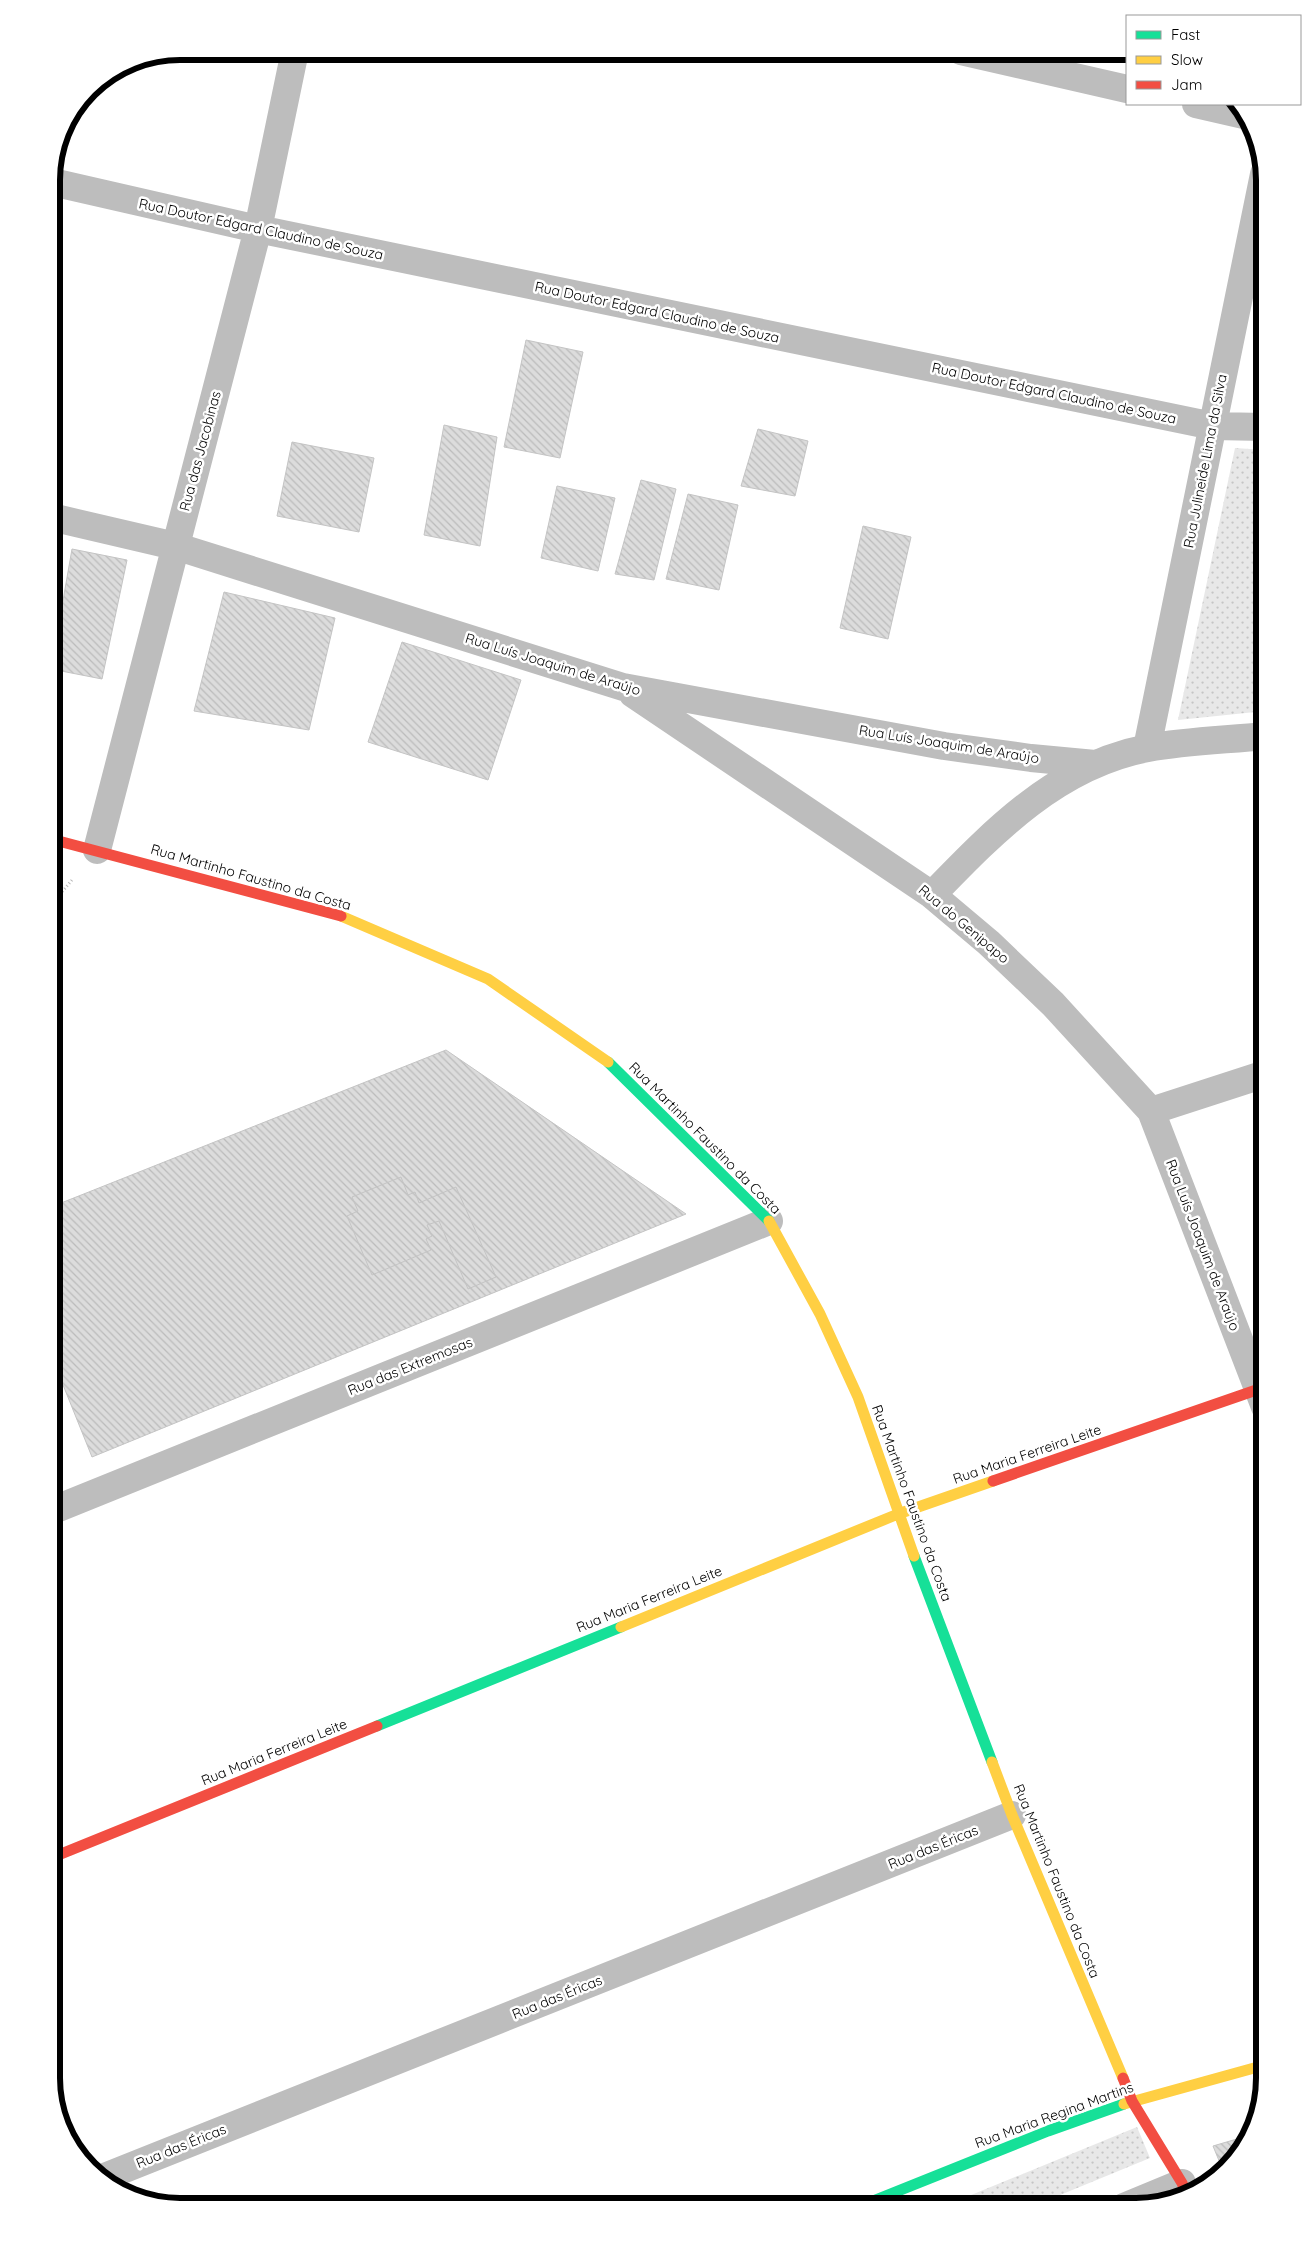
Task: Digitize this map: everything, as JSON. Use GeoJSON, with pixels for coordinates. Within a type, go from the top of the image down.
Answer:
{"type":"FeatureCollection","features":[{"type":"Feature","properties":{"kind":"street","name":"Rua das Jacobinas"},"geometry":{"type":"LineString","coordinates":[[97,850],[258,229],[293,60]]}},
{"type":"Feature","properties":{"kind":"street"},"geometry":{"type":"LineString","coordinates":[[998,60],[1126,88]]}},
{"type":"Feature","properties":{"kind":"street"},"geometry":{"type":"LineString","coordinates":[[1201,105],[1235,112]]}},
{"type":"Feature","properties":{"kind":"street","name":"Rua Doutor Edgard Claudino de Souza"},"geometry":{"type":"LineString","coordinates":[[60,184],[258,229],[1213,426],[1256,427]]}},
{"type":"Feature","properties":{"kind":"street","name":"Rua Julineide Lima da Silva"},"geometry":{"type":"LineString","coordinates":[[1147,748],[1256,214]]}},
{"type":"Feature","properties":{"kind":"street","name":"Rua Luís Joaquim de Araújo"},"geometry":{"type":"LineString","coordinates":[[60,519],[175,546],[623,687],[944,746],[1031,758],[1096,764]]}},
{"type":"Feature","properties":{"kind":"street","name":"Rua do Genipapo"},"geometry":{"type":"LineString","coordinates":[[623,687],[932,895],[989,943],[1053,1004],[1152,1111]]}},
{"type":"Feature","properties":{"kind":"street"},"geometry":{"type":"LineString","coordinates":[[932,895],[993,832],[1048,789],[1096,764],[1147,748],[1256,737]]}},
{"type":"Feature","properties":{"kind":"street","name":"Rua Martinho Faustino da Costa"},"geometry":{"type":"LineString","coordinates":[[60,841],[342,916],[488,979],[608,1062],[769,1222],[820,1314],[858,1397],[898,1514],[1012,1815],[1132,2101],[1184,2188]]}},
{"type":"Feature","properties":{"kind":"street"},"geometry":{"type":"LineString","coordinates":[[1152,1111],[1256,1077]]}},
{"type":"Feature","properties":{"kind":"street","name":"Rua Luís Joaquim de Araújo"},"geometry":{"type":"LineString","coordinates":[[1152,1111],[1256,1377]]}},
{"type":"Feature","properties":{"kind":"street","name":"Rua das Extremosas"},"geometry":{"type":"LineString","coordinates":[[60,1507],[769,1222]]}},
{"type":"Feature","properties":{"kind":"street","name":"Rua Maria Ferreira Leite"},"geometry":{"type":"LineString","coordinates":[[60,1854],[898,1514],[1256,1397]]}},
{"type":"Feature","properties":{"kind":"street","name":"Rua das Éricas"},"geometry":{"type":"LineString","coordinates":[[109,2175],[1012,1815]]}},
{"type":"Feature","properties":{"kind":"street","name":"Rua Maria Regina Martins"},"geometry":{"type":"LineString","coordinates":[[880,2198],[1048,2131],[1132,2101],[1256,2067]]}},
{"type":"Feature","properties":{"kind":"shaded area"},"geometry":{"type":"Polygon","coordinates":[[[1235,448],[1256,449],[1256,712],[1178,720],[1235,448]]]}},
{"type":"Feature","properties":{"kind":"shaded area"},"geometry":{"type":"Polygon","coordinates":[[[1137,2127],[1150,2158],[1053,2198],[964,2198],[1137,2127]]]}},
{"type":"Feature","properties":{"kind":"building"},"geometry":{"type":"Polygon","coordinates":[[[526,340],[583,352],[560,458],[504,447],[526,340]]]}},
{"type":"Feature","properties":{"kind":"building"},"geometry":{"type":"Polygon","coordinates":[[[444,425],[497,437],[480,546],[424,535],[444,425]]]}},
{"type":"Feature","properties":{"kind":"building"},"geometry":{"type":"Polygon","coordinates":[[[758,429],[808,441],[795,496],[741,486],[758,429]]]}},
{"type":"Feature","properties":{"kind":"building"},"geometry":{"type":"Polygon","coordinates":[[[292,442],[374,458],[359,532],[277,516],[292,442]]]}},
{"type":"Feature","properties":{"kind":"building"},"geometry":{"type":"Polygon","coordinates":[[[641,480],[676,489],[654,580],[615,574],[641,480]]]}},
{"type":"Feature","properties":{"kind":"building"},"geometry":{"type":"Polygon","coordinates":[[[557,486],[615,498],[598,571],[541,558],[557,486]]]}},
{"type":"Feature","properties":{"kind":"building"},"geometry":{"type":"Polygon","coordinates":[[[688,494],[738,505],[719,590],[666,579],[688,494]]]}},
{"type":"Feature","properties":{"kind":"building"},"geometry":{"type":"Polygon","coordinates":[[[863,526],[911,537],[888,639],[840,628],[863,526]]]}},
{"type":"Feature","properties":{"kind":"building"},"geometry":{"type":"Polygon","coordinates":[[[72,549],[127,560],[102,679],[60,671],[60,618],[72,549]]]}},
{"type":"Feature","properties":{"kind":"building"},"geometry":{"type":"Polygon","coordinates":[[[224,592],[335,618],[309,730],[194,711],[224,592]]]}},
{"type":"Feature","properties":{"kind":"building"},"geometry":{"type":"Polygon","coordinates":[[[402,642],[521,680],[488,780],[368,742],[402,642]]]}},
{"type":"Feature","properties":{"kind":"building"},"geometry":{"type":"Polygon","coordinates":[[[446,1050],[686,1214],[92,1457],[60,1377],[60,1203],[446,1050]]]}},
{"type":"Feature","properties":{"kind":"building"},"geometry":{"type":"Polygon","coordinates":[[[401,1177],[408,1195],[415,1192],[419,1203],[456,1187],[496,1277],[468,1289],[439,1221],[427,1225],[432,1236],[426,1239],[431,1250],[372,1275],[347,1216],[358,1211],[352,1197],[401,1177]]]}},
{"type":"Feature","properties":{"kind":"building"},"geometry":{"type":"Polygon","coordinates":[[[1240,2138],[1220,2163],[1213,2146],[1240,2138]]]}},
{"type":"Feature","properties":{"kind":"traffic: fast"},"geometry":{"type":"LineString","coordinates":[[608,1062],[769,1221]]}},
{"type":"Feature","properties":{"kind":"traffic: fast"},"geometry":{"type":"LineString","coordinates":[[914,1556],[992,1762]]}},
{"type":"Feature","properties":{"kind":"traffic: fast"},"geometry":{"type":"LineString","coordinates":[[377,1726],[621,1627]]}},
{"type":"Feature","properties":{"kind":"traffic: fast"},"geometry":{"type":"LineString","coordinates":[[880,2198],[1048,2131],[1124,2104]]}},
{"type":"Feature","properties":{"kind":"traffic: slow"},"geometry":{"type":"LineString","coordinates":[[341,916],[488,979],[608,1062]]}},
{"type":"Feature","properties":{"kind":"traffic: slow"},"geometry":{"type":"LineString","coordinates":[[769,1221],[820,1314],[858,1397],[914,1556]]}},
{"type":"Feature","properties":{"kind":"traffic: slow"},"geometry":{"type":"LineString","coordinates":[[621,1627],[898,1514],[993,1481]]}},
{"type":"Feature","properties":{"kind":"traffic: slow"},"geometry":{"type":"LineString","coordinates":[[992,1762],[1012,1815],[1123,2078]]}},
{"type":"Feature","properties":{"kind":"traffic: slow"},"geometry":{"type":"LineString","coordinates":[[1124,2104],[1256,2067]]}},
{"type":"Feature","properties":{"kind":"traffic: jam"},"geometry":{"type":"LineString","coordinates":[[60,841],[341,916]]}},
{"type":"Feature","properties":{"kind":"traffic: jam"},"geometry":{"type":"LineString","coordinates":[[993,1481],[1256,1390]]}},
{"type":"Feature","properties":{"kind":"traffic: jam"},"geometry":{"type":"LineString","coordinates":[[60,1854],[377,1726]]}},
{"type":"Feature","properties":{"kind":"traffic: jam"},"geometry":{"type":"LineString","coordinates":[[1123,2078],[1132,2101],[1184,2188]]}}]}
